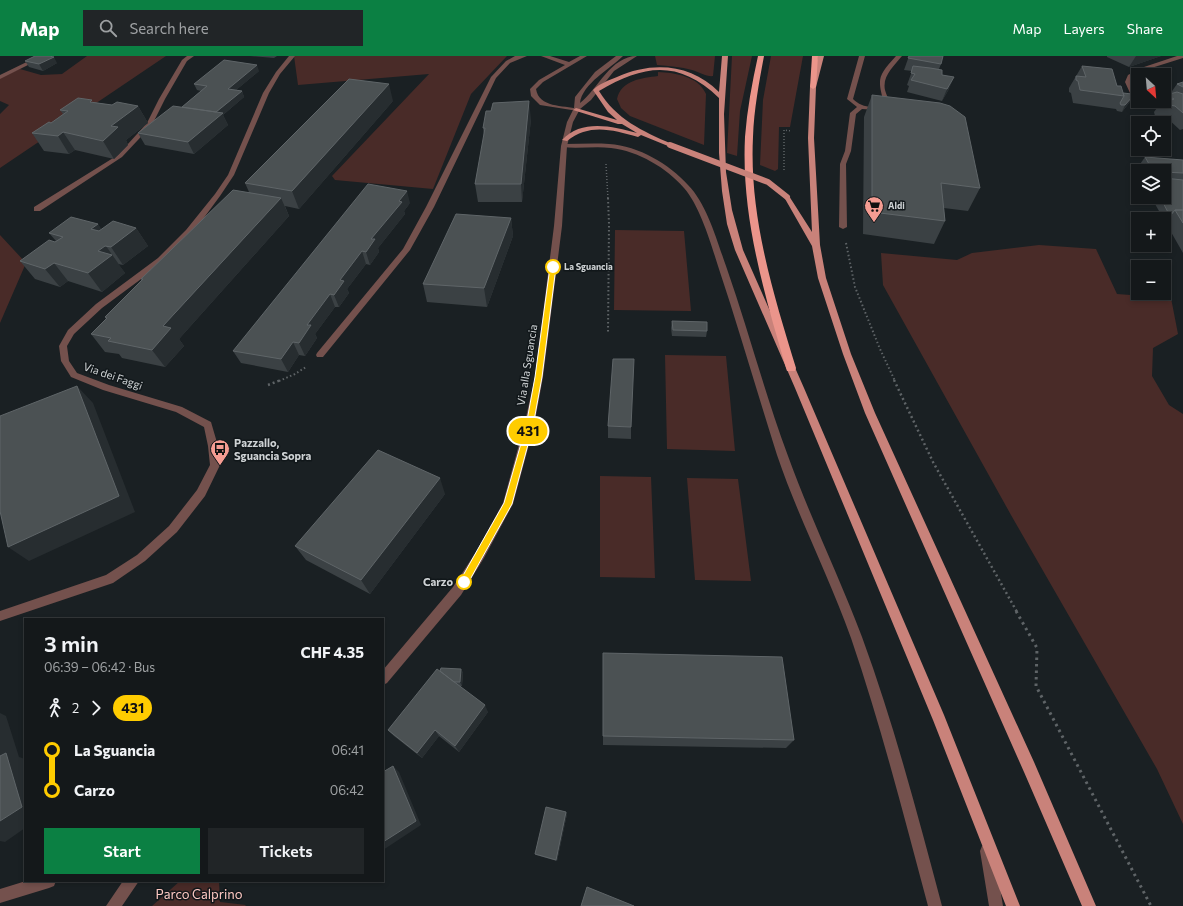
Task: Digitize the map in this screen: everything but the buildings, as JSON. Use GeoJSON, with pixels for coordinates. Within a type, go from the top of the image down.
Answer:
{"type":"FeatureCollection","features":[{"type":"Feature","properties":{"kind":"highway"},"geometry":{"type":"LineString","coordinates":[[761,56],[755,81],[748,129],[747,159],[749,189],[753,223],[763,268],[772,304],[793,371]]}},
{"type":"Feature","properties":{"kind":"highway"},"geometry":{"type":"LineString","coordinates":[[813,87],[815,56]]}},
{"type":"Feature","properties":{"kind":"main road"},"geometry":{"type":"LineString","coordinates":[[725,56],[721,97],[722,168],[728,212],[740,255],[793,371],[904,635],[984,827],[1013,906]]}},
{"type":"Feature","properties":{"kind":"main road"},"geometry":{"type":"LineString","coordinates":[[821,56],[813,87],[811,138],[816,245],[822,278],[847,354],[870,413],[1089,906]]}},
{"type":"Feature","properties":{"kind":"main road"},"geometry":{"type":"LineString","coordinates":[[631,127],[610,113],[596,90],[635,72],[665,69],[684,72],[699,77],[713,88],[721,97]]}},
{"type":"Feature","properties":{"kind":"main road"},"geometry":{"type":"LineString","coordinates":[[576,109],[631,127],[660,141],[764,181],[775,187],[787,197],[816,245]]}},
{"type":"Feature","properties":{"kind":"main road"},"geometry":{"type":"LineString","coordinates":[[565,143],[571,134],[578,131],[605,128],[660,141]]}},
{"type":"Feature","properties":{"kind":"street"},"geometry":{"type":"LineString","coordinates":[[0,77],[43,56]]}},
{"type":"Feature","properties":{"kind":"street"},"geometry":{"type":"LineString","coordinates":[[37,209],[120,156],[150,124],[162,99],[185,60],[191,56]]}},
{"type":"Feature","properties":{"kind":"street","name":"Via dei Faggi"},"geometry":{"type":"LineString","coordinates":[[0,616],[109,579],[141,558],[173,529],[201,493],[215,464],[213,446],[208,425],[179,409],[106,388],[74,375],[65,361],[63,346],[71,332],[99,306],[161,260],[189,232],[218,195],[231,175],[266,93],[292,56]]}},
{"type":"Feature","properties":{"kind":"street"},"geometry":{"type":"LineString","coordinates":[[320,355],[406,250],[430,207],[494,77],[508,62],[517,57],[524,56]]}},
{"type":"Feature","properties":{"kind":"street"},"geometry":{"type":"LineString","coordinates":[[544,56],[569,64]]}},
{"type":"Feature","properties":{"kind":"street"},"geometry":{"type":"LineString","coordinates":[[584,56],[536,85],[533,93],[537,100],[542,104],[576,109],[589,99],[612,70],[634,56]]}},
{"type":"Feature","properties":{"kind":"street","name":"Via alla Sguancia"},"geometry":{"type":"LineString","coordinates":[[384,678],[458,591],[471,571],[508,504],[529,426],[539,377],[558,226],[565,143],[570,122],[576,109],[578,96],[604,67],[620,56]]}},
{"type":"Feature","properties":{"kind":"street"},"geometry":{"type":"LineString","coordinates":[[862,56],[850,98],[854,104],[861,107],[875,109],[883,107],[887,104],[882,90],[882,82],[892,64],[899,56]]}},
{"type":"Feature","properties":{"kind":"street"},"geometry":{"type":"LineString","coordinates":[[1146,68],[1183,56]]}},
{"type":"Feature","properties":{"kind":"street"},"geometry":{"type":"LineString","coordinates":[[1131,75],[1128,82],[1131,89]]}},
{"type":"Feature","properties":{"kind":"street"},"geometry":{"type":"LineString","coordinates":[[843,227],[843,164],[848,152],[853,113],[861,107]]}},
{"type":"Feature","properties":{"kind":"street"},"geometry":{"type":"LineString","coordinates":[[565,143],[611,146],[632,151],[654,161],[672,173],[687,187],[697,201],[716,248],[731,292],[783,457],[856,637],[896,761],[935,906]]}},
{"type":"Feature","properties":{"kind":"street"},"geometry":{"type":"LineString","coordinates":[[984,827],[996,906]]}},
{"type":"Feature","properties":{"kind":"street"},"geometry":{"type":"LineString","coordinates":[[1077,877],[1094,906]]}},
{"type":"Feature","properties":{"kind":"street"},"geometry":{"type":"LineString","coordinates":[[0,896],[46,882]]}},
{"type":"Feature","properties":{"kind":"street"},"geometry":{"type":"LineString","coordinates":[[114,906],[131,882]]}},
{"type":"Feature","properties":{"kind":"path"},"geometry":{"type":"LineString","coordinates":[[784,174],[784,130],[792,131]]}},
{"type":"Feature","properties":{"kind":"path"},"geometry":{"type":"LineString","coordinates":[[606,161],[609,224],[608,333]]}},
{"type":"Feature","properties":{"kind":"path"},"geometry":{"type":"LineString","coordinates":[[843,227],[856,287],[880,349],[933,462],[1037,648],[1036,686],[1151,906]]}},
{"type":"Feature","properties":{"kind":"path"},"geometry":{"type":"LineString","coordinates":[[268,385],[295,374],[308,366],[320,355]]}},
{"type":"Feature","properties":{"kind":"green space"},"geometry":{"type":"Polygon","coordinates":[[[87,56],[166,56],[0,168],[0,114],[9,105],[0,101],[0,77],[20,69],[41,75],[62,74],[87,56]]]}},
{"type":"Feature","properties":{"kind":"green space"},"geometry":{"type":"Polygon","coordinates":[[[294,56],[507,56],[471,94],[433,189],[335,180],[332,176],[429,74],[298,85],[294,56]]]}},
{"type":"Feature","properties":{"kind":"green space"},"geometry":{"type":"Polygon","coordinates":[[[655,56],[715,56],[713,76],[684,68],[657,65],[655,56]]]}},
{"type":"Feature","properties":{"kind":"green space"},"geometry":{"type":"Polygon","coordinates":[[[732,56],[752,56],[740,111],[737,156],[727,153],[732,56]]]}},
{"type":"Feature","properties":{"kind":"green space"},"geometry":{"type":"Polygon","coordinates":[[[771,56],[803,56],[790,127],[779,127],[778,169],[775,171],[760,165],[763,100],[771,56]]]}},
{"type":"Feature","properties":{"kind":"green space"},"geometry":{"type":"Polygon","coordinates":[[[658,72],[672,73],[692,79],[698,83],[706,94],[704,145],[630,116],[621,108],[617,99],[623,88],[633,81],[658,76],[658,72]]]}},
{"type":"Feature","properties":{"kind":"green space"},"geometry":{"type":"Polygon","coordinates":[[[615,230],[684,231],[691,311],[614,310],[615,230]]]}},
{"type":"Feature","properties":{"kind":"green space"},"geometry":{"type":"Polygon","coordinates":[[[0,235],[26,263],[0,323],[0,235]]]}},
{"type":"Feature","properties":{"kind":"green space"},"geometry":{"type":"Polygon","coordinates":[[[1039,245],[1096,249],[1117,294],[1131,295],[1131,300],[1171,300],[1171,298],[1178,334],[1153,348],[1152,376],[1169,405],[1183,414],[1183,824],[1157,769],[1011,515],[883,285],[881,253],[957,260],[972,253],[1039,245]]]}},
{"type":"Feature","properties":{"kind":"green space"},"geometry":{"type":"Polygon","coordinates":[[[665,355],[726,356],[735,451],[667,449],[665,355]]]}},
{"type":"Feature","properties":{"kind":"green space"},"geometry":{"type":"Polygon","coordinates":[[[600,476],[651,477],[655,578],[600,577],[600,476]]]}},
{"type":"Feature","properties":{"kind":"green space"},"geometry":{"type":"Polygon","coordinates":[[[687,478],[738,479],[751,581],[695,580],[687,478]]]}},
{"type":"Feature","properties":{"kind":"green space","name":"Parco Calprino"},"geometry":{"type":"Polygon","coordinates":[[[179,882],[219,882],[220,902],[246,905],[245,906],[152,906],[179,882]]]}},
{"type":"Feature","properties":{"kind":"bus line","name":"431"},"geometry":{"type":"LineString","coordinates":[[464,582],[508,504],[529,426],[539,377],[553,267]]}},
{"type":"Feature","properties":{"kind":"place","name":"Aldi"},"geometry":{"type":"Point","coordinates":[874,223]}},
{"type":"Feature","properties":{"kind":"place","name":"La Sguancia"},"geometry":{"type":"Point","coordinates":[553,267]}},
{"type":"Feature","properties":{"kind":"place","name":"Pazzallo, Sguancia Sopra"},"geometry":{"type":"Point","coordinates":[220,466]}},
{"type":"Feature","properties":{"kind":"place","name":"Carzo"},"geometry":{"type":"Point","coordinates":[464,582]}}]}
